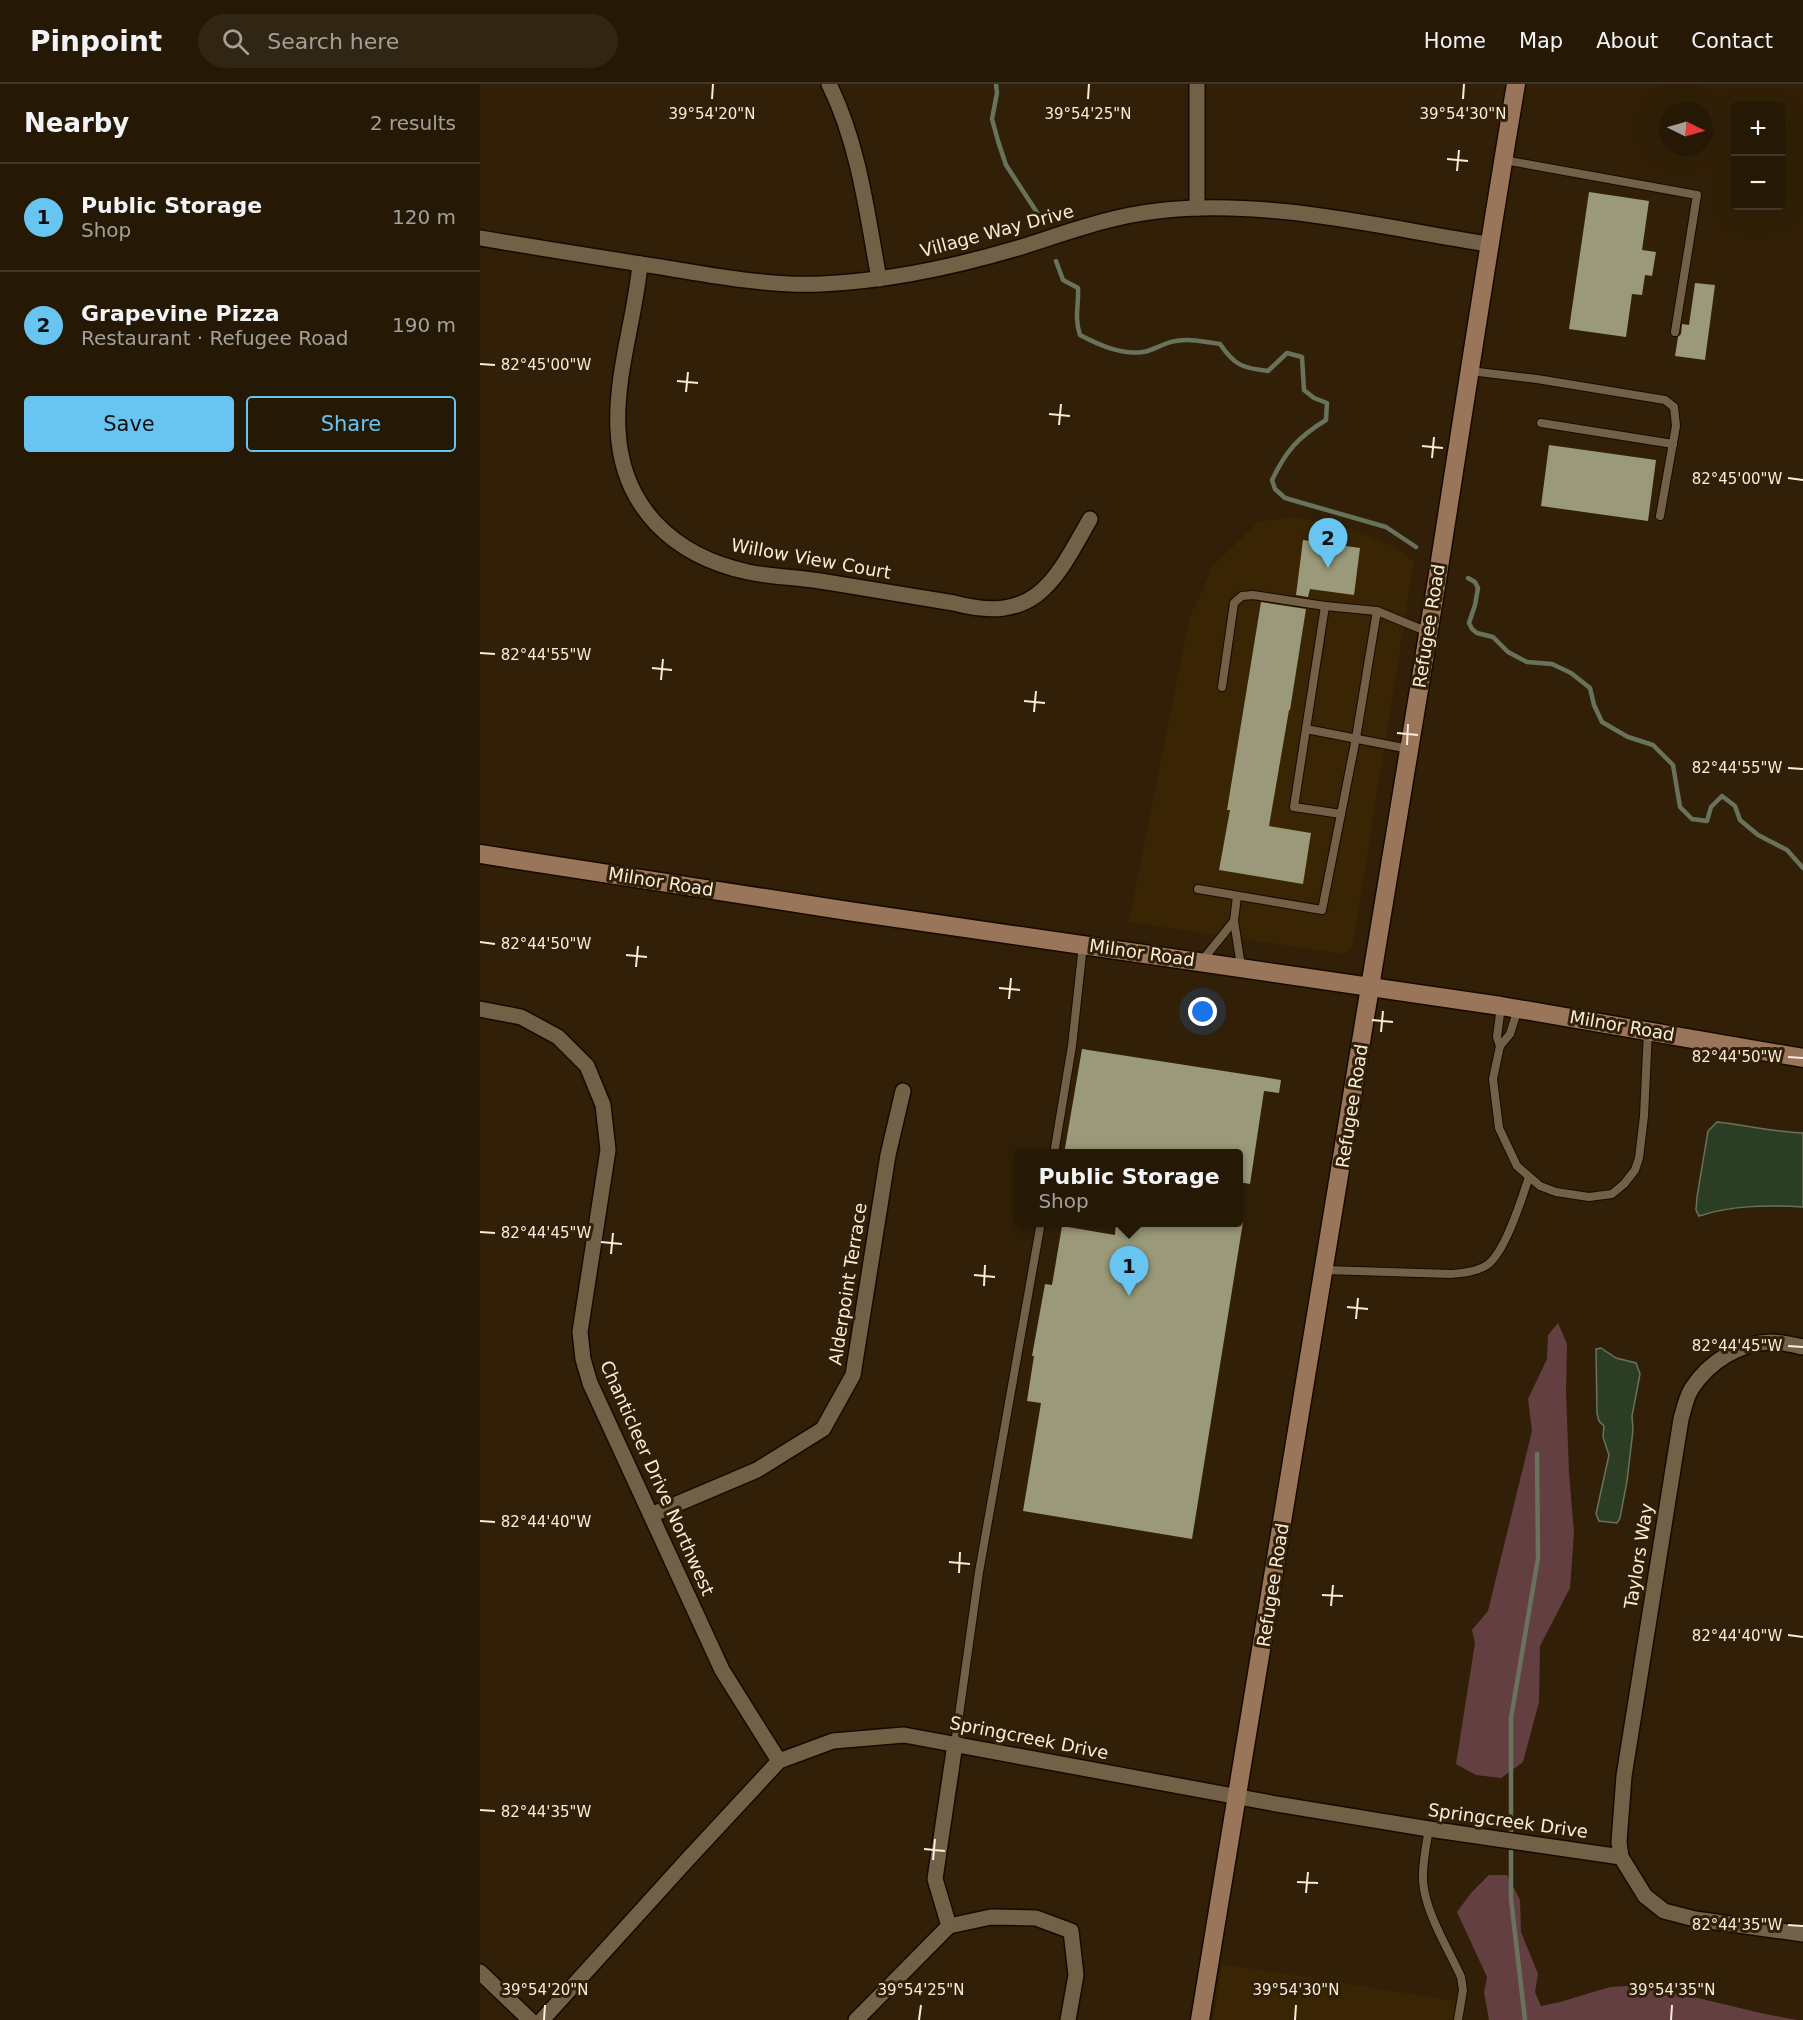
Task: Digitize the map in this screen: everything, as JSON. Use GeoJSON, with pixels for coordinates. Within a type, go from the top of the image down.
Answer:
{"type":"FeatureCollection","features":[{"type":"Feature","properties":{"kind":"main road","name":"Refugee Road"},"geometry":{"type":"LineString","coordinates":[[1200,2020],[1239,1797],[1428,632],[1488,244],[1516,84]]}},
{"type":"Feature","properties":{"kind":"main road","name":"Milnor Road"},"geometry":{"type":"LineString","coordinates":[[480,854],[848,911],[1241,966],[1510,1007],[1803,1058]]}},
{"type":"Feature","properties":{"kind":"street"},"geometry":{"type":"LineString","coordinates":[[829,84],[849,134],[860,174],[879,279]]}},
{"type":"Feature","properties":{"kind":"street"},"geometry":{"type":"LineString","coordinates":[[1197,84],[1197,208]]}},
{"type":"Feature","properties":{"kind":"street","name":"Village Way Drive"},"geometry":{"type":"LineString","coordinates":[[480,238],[708,274],[818,284],[879,279],[947,268],[1095,224],[1154,211],[1197,208],[1235,207],[1275,211],[1417,231],[1488,244]]}},
{"type":"Feature","properties":{"kind":"street","name":"Willow View Court"},"geometry":{"type":"LineString","coordinates":[[640,264],[638,288],[621,381],[618,415],[620,452],[625,476],[635,497],[649,516],[671,537],[705,558],[750,572],[954,603],[976,609],[1000,609],[1021,604],[1040,594],[1056,578],[1090,519]]}},
{"type":"Feature","properties":{"kind":"street","name":"Chanticleer Drive Northwest"},"geometry":{"type":"LineString","coordinates":[[480,1009],[521,1017],[558,1037],[587,1066],[603,1105],[608,1150],[580,1332],[583,1359],[590,1383],[722,1670],[779,1761]]}},
{"type":"Feature","properties":{"kind":"street","name":"Alderpoint Terrace"},"geometry":{"type":"LineString","coordinates":[[651,1515],[757,1470],[823,1429],[854,1375],[888,1155],[903,1091]]}},
{"type":"Feature","properties":{"kind":"street","name":"Taylors Way"},"geometry":{"type":"LineString","coordinates":[[1621,1857],[1619,1842],[1624,1776],[1681,1419],[1690,1390],[1723,1356],[1746,1347],[1770,1342],[1803,1347]]}},
{"type":"Feature","properties":{"kind":"street","name":"Springcreek Drive"},"geometry":{"type":"LineString","coordinates":[[542,2020],[779,1761],[833,1741],[904,1735],[1239,1797],[1429,1829],[1621,1857]]}},
{"type":"Feature","properties":{"kind":"street"},"geometry":{"type":"LineString","coordinates":[[949,1926],[935,1879],[955,1744]]}},
{"type":"Feature","properties":{"kind":"street"},"geometry":{"type":"LineString","coordinates":[[1621,1857],[1645,1896],[1664,1911],[1695,1919],[1803,1934]]}},
{"type":"Feature","properties":{"kind":"street"},"geometry":{"type":"LineString","coordinates":[[856,2020],[949,1926],[991,1917],[1036,1918],[1071,1931],[1076,1975],[1068,2020]]}},
{"type":"Feature","properties":{"kind":"street"},"geometry":{"type":"LineString","coordinates":[[480,1972],[531,2020]]}},
{"type":"Feature","properties":{"kind":"lane"},"geometry":{"type":"LineString","coordinates":[[1503,159],[1697,195],[1675,332]]}},
{"type":"Feature","properties":{"kind":"lane"},"geometry":{"type":"LineString","coordinates":[[1469,371],[1537,379],[1665,400],[1674,407],[1676,426],[1660,516]]}},
{"type":"Feature","properties":{"kind":"lane"},"geometry":{"type":"LineString","coordinates":[[1541,423],[1673,444]]}},
{"type":"Feature","properties":{"kind":"lane"},"geometry":{"type":"LineString","coordinates":[[1222,687],[1234,603],[1242,596],[1253,595],[1377,611],[1428,632]]}},
{"type":"Feature","properties":{"kind":"lane"},"geometry":{"type":"LineString","coordinates":[[1325,606],[1294,807],[1341,814]]}},
{"type":"Feature","properties":{"kind":"lane"},"geometry":{"type":"LineString","coordinates":[[1197,889],[1322,910],[1356,738],[1377,611]]}},
{"type":"Feature","properties":{"kind":"lane"},"geometry":{"type":"LineString","coordinates":[[1306,729],[1409,749]]}},
{"type":"Feature","properties":{"kind":"lane"},"geometry":{"type":"LineString","coordinates":[[1237,896],[1234,921],[1241,966]]}},
{"type":"Feature","properties":{"kind":"lane"},"geometry":{"type":"LineString","coordinates":[[1201,962],[1234,921]]}},
{"type":"Feature","properties":{"kind":"lane"},"geometry":{"type":"LineString","coordinates":[[1055,1149],[1070,1055],[1083,945]]}},
{"type":"Feature","properties":{"kind":"lane"},"geometry":{"type":"LineString","coordinates":[[1500,1046],[1497,1037],[1510,1007]]}},
{"type":"Feature","properties":{"kind":"lane"},"geometry":{"type":"LineString","coordinates":[[1510,1007],[1510,1034],[1500,1046],[1493,1079],[1499,1128],[1517,1166],[1540,1186],[1556,1192],[1589,1197],[1612,1194],[1635,1170],[1639,1158],[1644,1116],[1648,1030]]}},
{"type":"Feature","properties":{"kind":"lane"},"geometry":{"type":"LineString","coordinates":[[1325,1270],[1450,1274],[1470,1272],[1488,1265],[1499,1250],[1513,1222],[1529,1177]]}},
{"type":"Feature","properties":{"kind":"lane"},"geometry":{"type":"LineString","coordinates":[[955,1744],[979,1572],[1040,1227]]}},
{"type":"Feature","properties":{"kind":"lane"},"geometry":{"type":"LineString","coordinates":[[1429,1829],[1423,1879],[1425,1898],[1461,1977],[1463,1990],[1458,2020]]}},
{"type":"Feature","properties":{"kind":"shaded area"},"geometry":{"type":"Polygon","coordinates":[[[1293,517],[1352,529],[1392,546],[1414,561],[1354,938],[1352,949],[1344,954],[1129,922],[1189,619],[1213,566],[1258,522],[1293,517]]]}},
{"type":"Feature","properties":{"kind":"shaded area"},"geometry":{"type":"Polygon","coordinates":[[[1717,1122],[1803,1133],[1803,1207],[1751,1207],[1699,1216],[1696,1210],[1697,1197],[1708,1131],[1717,1122]]]}},
{"type":"Feature","properties":{"kind":"shaded area"},"geometry":{"type":"Polygon","coordinates":[[[1558,1323],[1567,1344],[1569,1473],[1574,1533],[1570,1588],[1540,1646],[1539,1702],[1523,1762],[1501,1778],[1476,1775],[1456,1764],[1475,1643],[1472,1630],[1488,1611],[1532,1431],[1528,1399],[1547,1359],[1548,1335],[1558,1323]]]}},
{"type":"Feature","properties":{"kind":"shaded area"},"geometry":{"type":"Polygon","coordinates":[[[1601,1348],[1616,1358],[1636,1363],[1640,1374],[1632,1416],[1633,1430],[1627,1481],[1617,1523],[1599,1521],[1596,1514],[1609,1455],[1603,1437],[1604,1426],[1599,1421],[1597,1413],[1596,1349],[1601,1348]]]}},
{"type":"Feature","properties":{"kind":"shaded area"},"geometry":{"type":"Polygon","coordinates":[[[1489,1875],[1507,1875],[1520,1900],[1521,1932],[1538,1974],[1535,1992],[1541,2006],[1610,1987],[1643,1985],[1797,2020],[1489,2020],[1484,1992],[1487,1977],[1457,1912],[1471,1893],[1489,1875]]]}},
{"type":"Feature","properties":{"kind":"shaded area"},"geometry":{"type":"Polygon","coordinates":[[[1222,1964],[1456,2001],[1453,2020],[1213,2020],[1222,1964]]]}},
{"type":"Feature","properties":{"kind":"building"},"geometry":{"type":"Polygon","coordinates":[[[1589,192],[1649,201],[1642,250],[1656,252],[1652,276],[1645,275],[1642,295],[1632,294],[1626,337],[1569,329],[1589,192]]]}},
{"type":"Feature","properties":{"kind":"building"},"geometry":{"type":"Polygon","coordinates":[[[1695,283],[1715,285],[1705,360],[1675,356],[1682,324],[1689,325],[1695,283]]]}},
{"type":"Feature","properties":{"kind":"building"},"geometry":{"type":"Polygon","coordinates":[[[1549,445],[1656,460],[1648,521],[1541,506],[1549,445]]]}},
{"type":"Feature","properties":{"kind":"building"},"geometry":{"type":"Polygon","coordinates":[[[1303,540],[1360,548],[1354,595],[1310,589],[1308,597],[1296,595],[1303,540]]]}},
{"type":"Feature","properties":{"kind":"building"},"geometry":{"type":"Polygon","coordinates":[[[1261,602],[1306,609],[1269,826],[1311,833],[1303,884],[1219,870],[1261,602]]]}},
{"type":"Feature","properties":{"kind":"building"},"geometry":{"type":"Polygon","coordinates":[[[1082,1049],[1281,1080],[1279,1093],[1264,1091],[1250,1184],[1243,1183],[1243,1149],[1065,1149],[1082,1049]]]}},
{"type":"Feature","properties":{"kind":"building"},"geometry":{"type":"Polygon","coordinates":[[[1062,1227],[1115,1235],[1116,1227],[1242,1227],[1192,1539],[1023,1511],[1041,1403],[1027,1401],[1034,1356],[1032,1356],[1045,1284],[1052,1285],[1062,1227]]]}},
{"type":"Feature","properties":{"kind":"waterway"},"geometry":{"type":"LineString","coordinates":[[996,84],[997,93],[992,119],[998,141],[1006,165],[1038,214]]}},
{"type":"Feature","properties":{"kind":"waterway"},"geometry":{"type":"LineString","coordinates":[[1056,261],[1063,280],[1078,288],[1077,317],[1080,335],[1102,346],[1135,353],[1179,341],[1193,340],[1220,344],[1240,365],[1268,371],[1287,353],[1302,357],[1304,390],[1314,398],[1327,403],[1326,420],[1300,439],[1282,461],[1272,480],[1275,489],[1285,498],[1386,527],[1416,547]]}},
{"type":"Feature","properties":{"kind":"waterway"},"geometry":{"type":"LineString","coordinates":[[1468,578],[1475,582],[1478,588],[1469,623],[1472,629],[1477,633],[1493,637],[1508,652],[1527,662],[1552,664],[1571,673],[1590,688],[1594,705],[1602,722],[1628,737],[1653,745],[1673,765],[1680,807],[1692,819],[1707,821],[1711,807],[1722,796],[1735,806],[1740,820],[1758,835],[1787,850],[1803,868]]}},
{"type":"Feature","properties":{"kind":"waterway"},"geometry":{"type":"LineString","coordinates":[[1525,2020],[1511,1899],[1511,1718],[1538,1558],[1537,1454]]}},
{"type":"Feature","properties":{"kind":"place","name":"Grapevine Pizza"},"geometry":{"type":"Point","coordinates":[1328,568]}},
{"type":"Feature","properties":{"kind":"place","name":"Public Storage"},"geometry":{"type":"Point","coordinates":[1129,1296]}}]}
